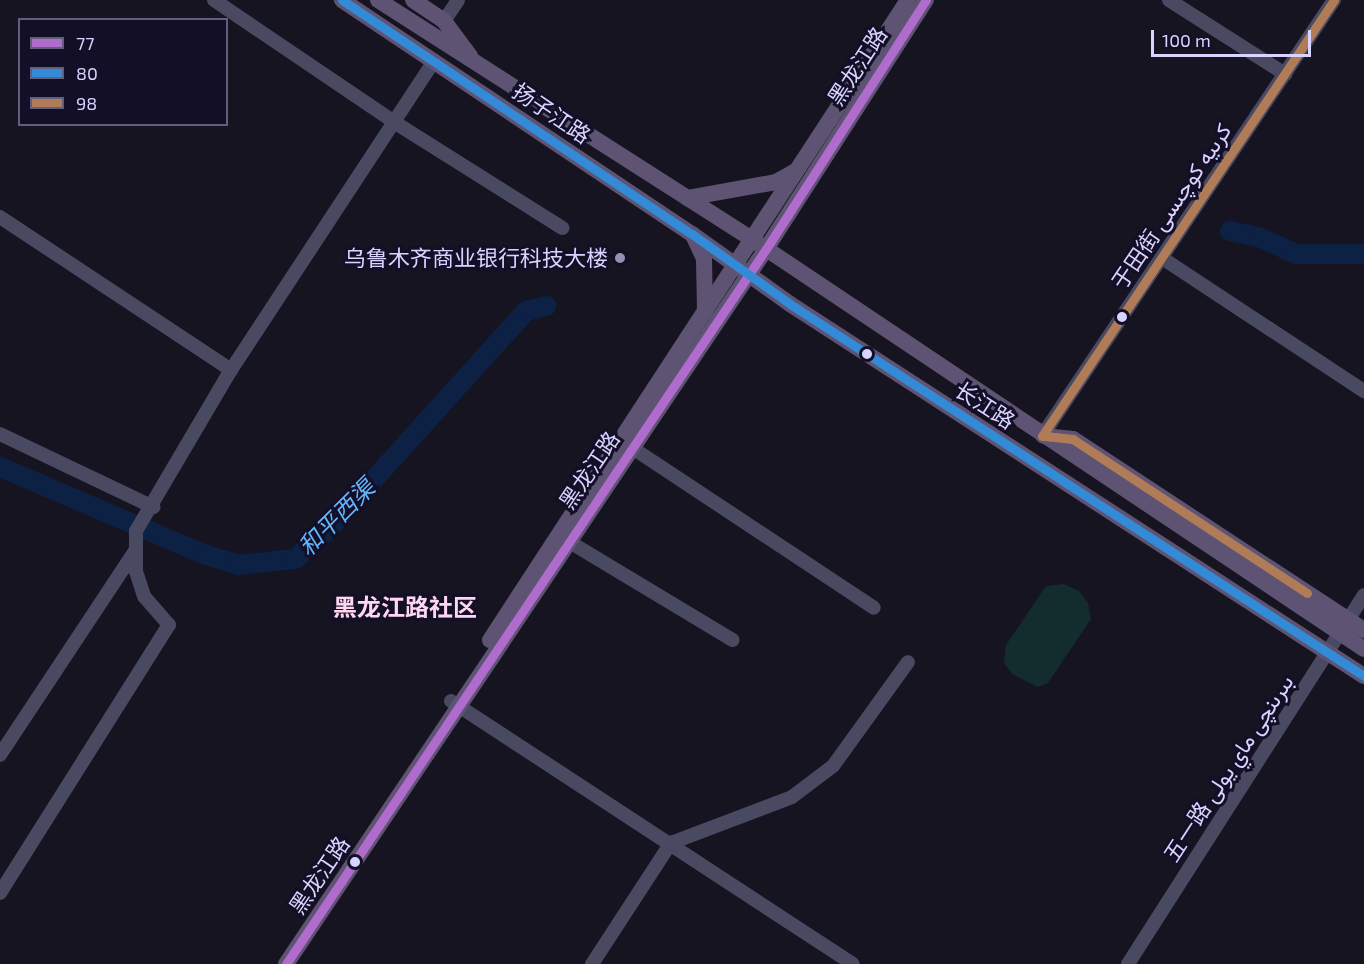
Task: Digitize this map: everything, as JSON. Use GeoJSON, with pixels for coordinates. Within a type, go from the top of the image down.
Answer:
{"type":"FeatureCollection","features":[{"type":"Feature","properties":{"kind":"main road","name":"扬子江路"},"geometry":{"type":"LineString","coordinates":[[342,0],[692,234],[741,270]]}},
{"type":"Feature","properties":{"kind":"main road","name":"扬子江路"},"geometry":{"type":"LineString","coordinates":[[378,0],[759,244]]}},
{"type":"Feature","properties":{"kind":"main road"},"geometry":{"type":"LineString","coordinates":[[412,0],[444,21],[476,64]]}},
{"type":"Feature","properties":{"kind":"main road","name":"黑龙江路"},"geometry":{"type":"LineString","coordinates":[[759,244],[799,169],[908,0]]}},
{"type":"Feature","properties":{"kind":"main road","name":"黑龙江路"},"geometry":{"type":"LineString","coordinates":[[273,964],[568,541],[631,447],[741,270],[926,0]]}},
{"type":"Feature","properties":{"kind":"main road"},"geometry":{"type":"LineString","coordinates":[[687,198],[776,182],[799,169]]}},
{"type":"Feature","properties":{"kind":"main road"},"geometry":{"type":"LineString","coordinates":[[692,234],[704,260],[705,313]]}},
{"type":"Feature","properties":{"kind":"main road","name":"长江路"},"geometry":{"type":"LineString","coordinates":[[759,244],[1042,435],[1344,626],[1364,649]]}},
{"type":"Feature","properties":{"kind":"main road","name":"黑龙江路"},"geometry":{"type":"LineString","coordinates":[[286,964],[705,313],[741,270]]}},
{"type":"Feature","properties":{"kind":"main road","name":"长江路"},"geometry":{"type":"LineString","coordinates":[[741,270],[993,438],[1364,676]]}},
{"type":"Feature","properties":{"kind":"main road"},"geometry":{"type":"LineString","coordinates":[[1344,626],[1364,630]]}},
{"type":"Feature","properties":{"kind":"street"},"geometry":{"type":"LineString","coordinates":[[213,0],[394,122],[562,228]]}},
{"type":"Feature","properties":{"kind":"street"},"geometry":{"type":"LineString","coordinates":[[444,21],[458,0]]}},
{"type":"Feature","properties":{"kind":"street"},"geometry":{"type":"LineString","coordinates":[[1169,0],[1285,74]]}},
{"type":"Feature","properties":{"kind":"street","name":"于田街 كرىيە كوچىسى"},"geometry":{"type":"LineString","coordinates":[[1042,435],[1334,0]]}},
{"type":"Feature","properties":{"kind":"street"},"geometry":{"type":"LineString","coordinates":[[0,893],[169,625],[144,596],[135,551],[136,531],[153,507],[231,370],[434,61]]}},
{"type":"Feature","properties":{"kind":"street"},"geometry":{"type":"LineString","coordinates":[[0,217],[231,370]]}},
{"type":"Feature","properties":{"kind":"street"},"geometry":{"type":"LineString","coordinates":[[1162,258],[1364,391]]}},
{"type":"Feature","properties":{"kind":"street"},"geometry":{"type":"LineString","coordinates":[[0,434],[153,507]]}},
{"type":"Feature","properties":{"kind":"street"},"geometry":{"type":"LineString","coordinates":[[631,447],[874,608]]}},
{"type":"Feature","properties":{"kind":"street"},"geometry":{"type":"LineString","coordinates":[[568,541],[733,640]]}},
{"type":"Feature","properties":{"kind":"street"},"geometry":{"type":"LineString","coordinates":[[0,755],[135,551]]}},
{"type":"Feature","properties":{"kind":"street","name":"五一路 بىرىنچى ماي يولى"},"geometry":{"type":"LineString","coordinates":[[1128,964],[1364,595]]}},
{"type":"Feature","properties":{"kind":"street"},"geometry":{"type":"LineString","coordinates":[[592,964],[671,843],[735,822],[792,797],[833,766],[908,662]]}},
{"type":"Feature","properties":{"kind":"street"},"geometry":{"type":"LineString","coordinates":[[455,704],[853,964]]}},
{"type":"Feature","properties":{"kind":"green space"},"geometry":{"type":"Polygon","coordinates":[[[1064,584],[1079,591],[1088,603],[1091,619],[1048,683],[1038,687],[1012,674],[1004,663],[1006,645],[1046,586],[1064,584]]]}},
{"type":"Feature","properties":{"kind":"waterway","name":"和平西渠"},"geometry":{"type":"LineString","coordinates":[[1230,231],[1259,237],[1296,254],[1364,254]]}},
{"type":"Feature","properties":{"kind":"waterway","name":"和平西渠"},"geometry":{"type":"LineString","coordinates":[[0,467],[203,554],[238,565],[295,559],[330,528],[526,311],[546,306]]}},
{"type":"Feature","properties":{"kind":"transit line","name":"80"},"geometry":{"type":"LineString","coordinates":[[342,0],[692,234],[790,304],[1364,676]]}},
{"type":"Feature","properties":{"kind":"transit line","name":"77"},"geometry":{"type":"LineString","coordinates":[[286,964],[766,249],[926,0]]}},
{"type":"Feature","properties":{"kind":"transit line","name":"98"},"geometry":{"type":"LineString","coordinates":[[1307,593],[1073,439],[1042,436],[1334,0]]}},
{"type":"Feature","properties":{"kind":"place","name":"乌鲁木齐商业银行科技大楼"},"geometry":{"type":"Point","coordinates":[620,258]}},
{"type":"Feature","properties":{"kind":"district","name":"黑龙江路社区"},"geometry":{"type":"Point","coordinates":[405,607]}}]}
